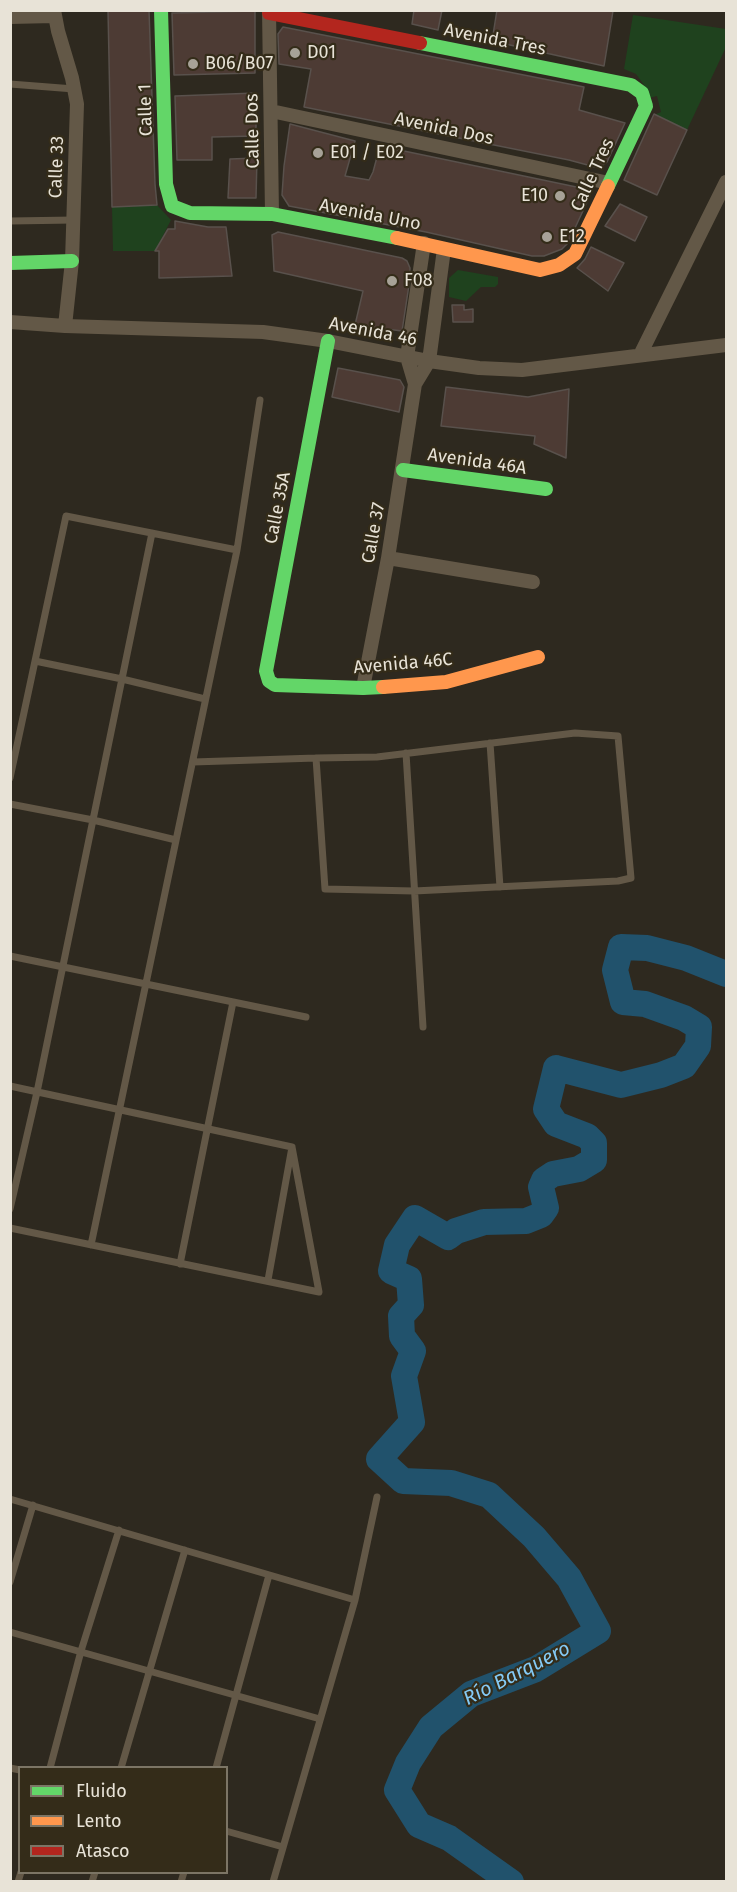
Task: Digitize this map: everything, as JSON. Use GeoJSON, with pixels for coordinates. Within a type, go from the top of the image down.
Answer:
{"type":"FeatureCollection","features":[{"type":"Feature","properties":{"kind":"street","name":"Calle 1"},"geometry":{"type":"LineString","coordinates":[[161,10],[166,184],[172,206]]}},
{"type":"Feature","properties":{"kind":"street","name":"Avenida Tres"},"geometry":{"type":"LineString","coordinates":[[269,12],[631,85],[642,93]]}},
{"type":"Feature","properties":{"kind":"street","name":"Calle Dos"},"geometry":{"type":"LineString","coordinates":[[269,12],[272,214]]}},
{"type":"Feature","properties":{"kind":"street"},"geometry":{"type":"LineString","coordinates":[[10,17],[54,13]]}},
{"type":"Feature","properties":{"kind":"street","name":"Calle 33"},"geometry":{"type":"LineString","coordinates":[[54,13],[77,104],[72,261],[65,326]]}},
{"type":"Feature","properties":{"kind":"street","name":"Calle Tres"},"geometry":{"type":"LineString","coordinates":[[559,265],[575,254],[646,106],[642,93]]}},
{"type":"Feature","properties":{"kind":"street","name":"Avenida Dos"},"geometry":{"type":"LineString","coordinates":[[271,111],[609,183]]}},
{"type":"Feature","properties":{"kind":"street"},"geometry":{"type":"LineString","coordinates":[[640,355],[726,182]]}},
{"type":"Feature","properties":{"kind":"street","name":"Avenida Uno"},"geometry":{"type":"LineString","coordinates":[[172,206],[190,213],[272,214],[424,243],[540,270],[559,265]]}},
{"type":"Feature","properties":{"kind":"street","name":"Calle 37"},"geometry":{"type":"LineString","coordinates":[[415,384],[407,357],[424,243]]}},
{"type":"Feature","properties":{"kind":"street","name":"Calle 37"},"geometry":{"type":"LineString","coordinates":[[363,688],[388,558],[415,384],[429,361],[444,249]]}},
{"type":"Feature","properties":{"kind":"street"},"geometry":{"type":"LineString","coordinates":[[10,263],[72,261]]}},
{"type":"Feature","properties":{"kind":"street","name":"Avenida 46"},"geometry":{"type":"LineString","coordinates":[[10,322],[65,326],[263,332],[328,340],[429,361],[479,368],[522,370],[726,345]]}},
{"type":"Feature","properties":{"kind":"street","name":"Calle 35A"},"geometry":{"type":"LineString","coordinates":[[269,681],[266,671],[328,340]]}},
{"type":"Feature","properties":{"kind":"street","name":"Avenida 46A"},"geometry":{"type":"LineString","coordinates":[[403,470],[546,489]]}},
{"type":"Feature","properties":{"kind":"street"},"geometry":{"type":"LineString","coordinates":[[388,558],[533,582]]}},
{"type":"Feature","properties":{"kind":"street","name":"Avenida 46C"},"geometry":{"type":"LineString","coordinates":[[269,681],[275,685],[363,688],[446,682],[538,657]]}},
{"type":"Feature","properties":{"kind":"lane"},"geometry":{"type":"LineString","coordinates":[[10,84],[74,89]]}},
{"type":"Feature","properties":{"kind":"lane"},"geometry":{"type":"LineString","coordinates":[[10,221],[74,220]]}},
{"type":"Feature","properties":{"kind":"lane"},"geometry":{"type":"LineString","coordinates":[[91,1245],[237,549],[260,400]]}},
{"type":"Feature","properties":{"kind":"lane"},"geometry":{"type":"LineString","coordinates":[[10,778],[66,516],[237,549]]}},
{"type":"Feature","properties":{"kind":"lane"},"geometry":{"type":"LineString","coordinates":[[10,1209],[37,1092],[152,533]]}},
{"type":"Feature","properties":{"kind":"lane"},"geometry":{"type":"LineString","coordinates":[[35,661],[205,699]]}},
{"type":"Feature","properties":{"kind":"lane"},"geometry":{"type":"LineString","coordinates":[[193,762],[316,758],[377,757],[575,733],[618,736],[631,878],[618,881],[414,891],[325,889],[316,758]]}},
{"type":"Feature","properties":{"kind":"lane"},"geometry":{"type":"LineString","coordinates":[[490,743],[500,887]]}},
{"type":"Feature","properties":{"kind":"lane"},"geometry":{"type":"LineString","coordinates":[[406,753],[423,1027]]}},
{"type":"Feature","properties":{"kind":"lane"},"geometry":{"type":"LineString","coordinates":[[10,804],[93,820],[176,840]]}},
{"type":"Feature","properties":{"kind":"lane"},"geometry":{"type":"LineString","coordinates":[[10,956],[306,1017]]}},
{"type":"Feature","properties":{"kind":"lane"},"geometry":{"type":"LineString","coordinates":[[180,1264],[233,1002]]}},
{"type":"Feature","properties":{"kind":"lane"},"geometry":{"type":"LineString","coordinates":[[10,1086],[292,1147]]}},
{"type":"Feature","properties":{"kind":"lane"},"geometry":{"type":"LineString","coordinates":[[10,1228],[320,1292],[292,1147]]}},
{"type":"Feature","properties":{"kind":"lane"},"geometry":{"type":"LineString","coordinates":[[268,1280],[292,1147]]}},
{"type":"Feature","properties":{"kind":"lane"},"geometry":{"type":"LineString","coordinates":[[273,1881],[355,1600],[377,1497]]}},
{"type":"Feature","properties":{"kind":"lane"},"geometry":{"type":"LineString","coordinates":[[10,1499],[355,1600]]}},
{"type":"Feature","properties":{"kind":"lane"},"geometry":{"type":"LineString","coordinates":[[10,1582],[33,1505]]}},
{"type":"Feature","properties":{"kind":"lane"},"geometry":{"type":"LineString","coordinates":[[50,1766],[81,1651],[118,1530]]}},
{"type":"Feature","properties":{"kind":"lane"},"geometry":{"type":"LineString","coordinates":[[121,1766],[185,1550]]}},
{"type":"Feature","properties":{"kind":"lane"},"geometry":{"type":"LineString","coordinates":[[216,1766],[269,1575]]}},
{"type":"Feature","properties":{"kind":"lane"},"geometry":{"type":"LineString","coordinates":[[10,1632],[320,1719]]}},
{"type":"Feature","properties":{"kind":"lane"},"geometry":{"type":"LineString","coordinates":[[228,1832],[283,1847]]}},
{"type":"Feature","properties":{"kind":"green space"},"geometry":{"type":"Polygon","coordinates":[[[633,15],[726,29],[726,47],[687,130],[654,115],[661,112],[657,96],[649,98],[636,74],[624,69],[633,15]]]}},
{"type":"Feature","properties":{"kind":"green space"},"geometry":{"type":"Polygon","coordinates":[[[157,205],[171,220],[155,251],[113,251],[112,207],[157,205]]]}},
{"type":"Feature","properties":{"kind":"green space"},"geometry":{"type":"Polygon","coordinates":[[[458,270],[498,277],[498,284],[495,287],[481,287],[466,301],[449,297],[449,278],[458,270]]]}},
{"type":"Feature","properties":{"kind":"building"},"geometry":{"type":"Polygon","coordinates":[[[108,10],[149,10],[157,205],[112,207],[108,10]]]}},
{"type":"Feature","properties":{"kind":"building"},"geometry":{"type":"Polygon","coordinates":[[[414,10],[442,10],[438,30],[412,24],[414,10]]]}},
{"type":"Feature","properties":{"kind":"building"},"geometry":{"type":"Polygon","coordinates":[[[497,10],[613,11],[604,66],[492,41],[497,10]]]}},
{"type":"Feature","properties":{"kind":"building"},"geometry":{"type":"Polygon","coordinates":[[[255,11],[255,73],[174,75],[172,13],[255,11]]]}},
{"type":"Feature","properties":{"kind":"building"},"geometry":{"type":"Polygon","coordinates":[[[283,27],[584,87],[579,110],[625,123],[607,162],[595,167],[304,107],[311,69],[279,64],[278,34],[283,27]]]}},
{"type":"Feature","properties":{"kind":"building"},"geometry":{"type":"Polygon","coordinates":[[[256,93],[256,136],[212,137],[212,160],[177,160],[175,96],[256,93]]]}},
{"type":"Feature","properties":{"kind":"building"},"geometry":{"type":"Polygon","coordinates":[[[654,114],[687,130],[657,195],[624,180],[654,114]]]}},
{"type":"Feature","properties":{"kind":"building"},"geometry":{"type":"Polygon","coordinates":[[[290,124],[355,141],[345,176],[369,180],[380,146],[586,189],[588,200],[568,243],[562,249],[544,256],[532,256],[426,232],[289,206],[282,195],[290,124]]]}},
{"type":"Feature","properties":{"kind":"building"},"geometry":{"type":"Polygon","coordinates":[[[257,158],[256,198],[228,198],[230,159],[257,158]]]}},
{"type":"Feature","properties":{"kind":"building"},"geometry":{"type":"Polygon","coordinates":[[[620,204],[647,217],[635,241],[605,226],[620,204]]]}},
{"type":"Feature","properties":{"kind":"building"},"geometry":{"type":"Polygon","coordinates":[[[175,221],[208,227],[226,227],[232,276],[159,278],[159,251],[155,251],[168,229],[175,229],[175,221]]]}},
{"type":"Feature","properties":{"kind":"building"},"geometry":{"type":"Polygon","coordinates":[[[278,232],[402,258],[407,261],[410,268],[409,285],[402,331],[355,325],[363,291],[274,271],[272,235],[278,232]]]}},
{"type":"Feature","properties":{"kind":"building"},"geometry":{"type":"Polygon","coordinates":[[[591,247],[624,263],[608,291],[577,268],[591,247]]]}},
{"type":"Feature","properties":{"kind":"building"},"geometry":{"type":"Polygon","coordinates":[[[452,305],[464,305],[464,310],[473,309],[473,322],[453,322],[452,305]]]}},
{"type":"Feature","properties":{"kind":"building"},"geometry":{"type":"Polygon","coordinates":[[[338,368],[400,380],[404,387],[399,412],[332,397],[338,368]]]}},
{"type":"Feature","properties":{"kind":"building"},"geometry":{"type":"Polygon","coordinates":[[[446,387],[528,397],[569,389],[566,458],[534,444],[535,436],[441,426],[446,387]]]}},
{"type":"Feature","properties":{"kind":"waterway","name":"Río Barquero"},"geometry":{"type":"LineString","coordinates":[[511,1882],[449,1838],[419,1825],[397,1790],[408,1763],[431,1727],[471,1694],[536,1669],[598,1631],[569,1578],[534,1537],[489,1495],[451,1483],[403,1481],[379,1459],[412,1422],[404,1376],[413,1351],[402,1336],[401,1316],[411,1305],[409,1279],[391,1271],[397,1245],[415,1218],[448,1237],[456,1231],[484,1222],[526,1221],[541,1215],[546,1208],[541,1187],[544,1180],[553,1174],[579,1169],[594,1160],[594,1143],[587,1136],[556,1124],[546,1109],[556,1068],[621,1085],[661,1075],[684,1066],[698,1046],[699,1027],[684,1018],[645,1004],[623,1002],[615,970],[621,947],[647,948],[686,958],[726,974]]}},
{"type":"Feature","properties":{"kind":"traffic: fast"},"geometry":{"type":"LineString","coordinates":[[161,10],[166,184],[172,206],[190,213],[272,214],[397,238]]}},
{"type":"Feature","properties":{"kind":"traffic: fast"},"geometry":{"type":"LineString","coordinates":[[420,43],[631,85],[642,93],[646,106],[608,186]]}},
{"type":"Feature","properties":{"kind":"traffic: fast"},"geometry":{"type":"LineString","coordinates":[[10,263],[72,261]]}},
{"type":"Feature","properties":{"kind":"traffic: fast"},"geometry":{"type":"LineString","coordinates":[[328,341],[266,671],[269,681],[275,685],[383,687]]}},
{"type":"Feature","properties":{"kind":"traffic: fast"},"geometry":{"type":"LineString","coordinates":[[403,470],[546,489]]}},
{"type":"Feature","properties":{"kind":"traffic: slow"},"geometry":{"type":"LineString","coordinates":[[397,238],[540,270],[559,265],[575,254],[608,186]]}},
{"type":"Feature","properties":{"kind":"traffic: slow"},"geometry":{"type":"LineString","coordinates":[[383,687],[446,682],[538,657]]}},
{"type":"Feature","properties":{"kind":"traffic: jam"},"geometry":{"type":"LineString","coordinates":[[269,13],[420,43]]}},
{"type":"Feature","properties":{"kind":"place","name":"D01"},"geometry":{"type":"Point","coordinates":[295,53]}},
{"type":"Feature","properties":{"kind":"place","name":"B06/B07"},"geometry":{"type":"Point","coordinates":[193,64]}},
{"type":"Feature","properties":{"kind":"place","name":"E01 / E02"},"geometry":{"type":"Point","coordinates":[318,153]}},
{"type":"Feature","properties":{"kind":"place","name":"E10"},"geometry":{"type":"Point","coordinates":[560,196]}},
{"type":"Feature","properties":{"kind":"place","name":"E12"},"geometry":{"type":"Point","coordinates":[547,237]}},
{"type":"Feature","properties":{"kind":"place","name":"F08"},"geometry":{"type":"Point","coordinates":[392,281]}}]}
